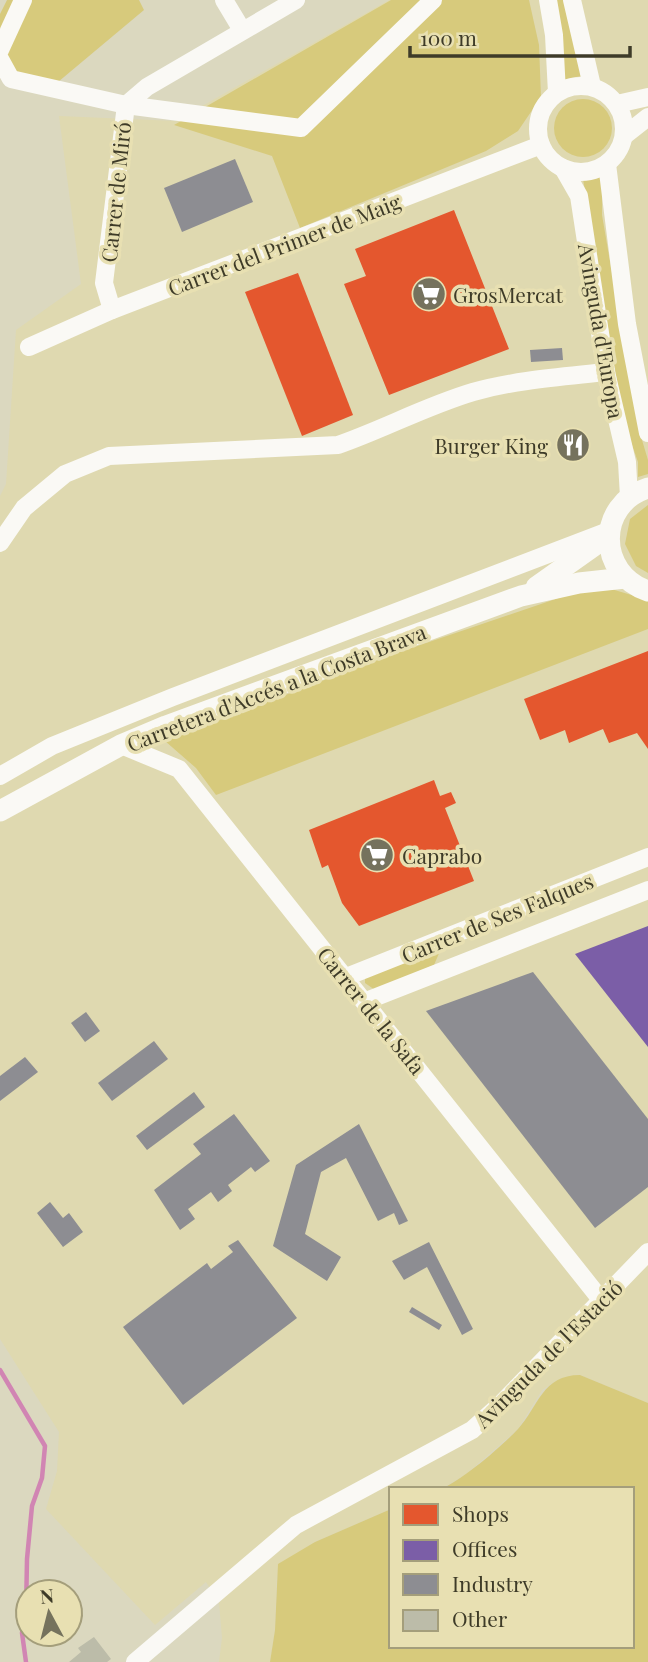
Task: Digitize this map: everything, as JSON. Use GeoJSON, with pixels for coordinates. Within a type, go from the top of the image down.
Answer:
{"type":"FeatureCollection","features":[{"type":"Feature","properties":{"kind":"main road"},"geometry":{"type":"LineString","coordinates":[[639,492],[617,510],[609,533],[611,557],[625,578],[648,591]]}},
{"type":"Feature","properties":{"kind":"main road","name":"Carretera d'Accés a la Costa Brava"},"geometry":{"type":"LineString","coordinates":[[521,596],[609,533]]}},
{"type":"Feature","properties":{"kind":"main road","name":"Carretera d'Accés a la Costa Brava"},"geometry":{"type":"LineString","coordinates":[[0,811],[121,745],[521,596],[579,583],[625,578]]}},
{"type":"Feature","properties":{"kind":"street"},"geometry":{"type":"LineString","coordinates":[[0,50],[23,0]]}},
{"type":"Feature","properties":{"kind":"street"},"geometry":{"type":"LineString","coordinates":[[224,0],[242,30]]}},
{"type":"Feature","properties":{"kind":"street","name":"Carrer de Miró"},"geometry":{"type":"LineString","coordinates":[[112,310],[104,283],[125,105],[147,87],[296,0]]}},
{"type":"Feature","properties":{"kind":"street"},"geometry":{"type":"LineString","coordinates":[[0,59],[11,79],[125,105],[301,128],[433,0]]}},
{"type":"Feature","properties":{"kind":"street"},"geometry":{"type":"LineString","coordinates":[[548,0],[554,35],[557,93]]}},
{"type":"Feature","properties":{"kind":"street"},"geometry":{"type":"LineString","coordinates":[[572,0],[592,86]]}},
{"type":"Feature","properties":{"kind":"street"},"geometry":{"type":"LineString","coordinates":[[574,86],[592,86],[617,104],[624,120],[624,136],[618,152],[607,164],[587,172],[563,168],[550,159],[541,145],[538,123],[544,105],[557,93],[574,86]]}},
{"type":"Feature","properties":{"kind":"street"},"geometry":{"type":"LineString","coordinates":[[617,104],[648,97]]}},
{"type":"Feature","properties":{"kind":"street"},"geometry":{"type":"LineString","coordinates":[[624,136],[648,117]]}},
{"type":"Feature","properties":{"kind":"street","name":"Carrer del Primer de Maig"},"geometry":{"type":"LineString","coordinates":[[29,347],[112,310],[541,145]]}},
{"type":"Feature","properties":{"kind":"street","name":"Avinguda d'Europa"},"geometry":{"type":"LineString","coordinates":[[607,164],[627,324],[648,433]]}},
{"type":"Feature","properties":{"kind":"street","name":"Avinguda d'Europa"},"geometry":{"type":"LineString","coordinates":[[563,168],[579,196],[606,372],[626,462],[639,492]]}},
{"type":"Feature","properties":{"kind":"street"},"geometry":{"type":"LineString","coordinates":[[0,543],[24,508],[65,474],[109,456],[338,446],[416,411],[475,391],[513,383],[606,372]]}},
{"type":"Feature","properties":{"kind":"street"},"geometry":{"type":"LineString","coordinates":[[0,776],[52,747],[173,697],[609,533]]}},
{"type":"Feature","properties":{"kind":"street","name":"Carrer de la Safa"},"geometry":{"type":"LineString","coordinates":[[121,745],[179,769],[602,1301]]}},
{"type":"Feature","properties":{"kind":"street","name":"Carrer de Ses Falques"},"geometry":{"type":"LineString","coordinates":[[346,977],[648,857]]}},
{"type":"Feature","properties":{"kind":"street","name":"Carrer de Ses Falques"},"geometry":{"type":"LineString","coordinates":[[366,1001],[648,890]]}},
{"type":"Feature","properties":{"kind":"street","name":"Avinguda de l'Estació"},"geometry":{"type":"LineString","coordinates":[[135,1662],[296,1525],[472,1430],[501,1404],[648,1252]]}},
{"type":"Feature","properties":{"kind":"shaded area"},"geometry":{"type":"Polygon","coordinates":[[[7,0],[139,0],[144,10],[58,82],[5,71],[0,66],[0,14],[7,0]]]}},
{"type":"Feature","properties":{"kind":"shaded area"},"geometry":{"type":"Polygon","coordinates":[[[389,0],[648,0],[648,1403],[580,1375],[562,1378],[542,1390],[518,1429],[465,1475],[444,1487],[389,1487],[389,1510],[315,1542],[277,1576],[275,1630],[270,1662],[219,1662],[222,1638],[219,1602],[206,1582],[155,1625],[46,1509],[57,1471],[59,1432],[0,1339],[0,496],[6,484],[16,330],[81,284],[59,116],[176,121],[389,0]]]}},
{"type":"Feature","properties":{"kind":"shaded area"},"geometry":{"type":"Polygon","coordinates":[[[391,0],[529,0],[539,45],[541,97],[518,131],[486,151],[300,228],[272,156],[174,125],[391,0]]]}},
{"type":"Feature","properties":{"kind":"shaded area"},"geometry":{"type":"Polygon","coordinates":[[[555,0],[566,0],[581,76],[562,80],[555,0]]]}},
{"type":"Feature","properties":{"kind":"shaded area"},"geometry":{"type":"Polygon","coordinates":[[[583,99],[599,104],[607,112],[612,128],[607,144],[599,152],[583,157],[567,152],[559,144],[554,128],[559,112],[567,104],[583,99]]]}},
{"type":"Feature","properties":{"kind":"shaded area"},"geometry":{"type":"Polygon","coordinates":[[[602,176],[602,215],[639,430],[648,460],[648,474],[638,477],[638,462],[624,422],[583,179],[602,176]]]}},
{"type":"Feature","properties":{"kind":"shaded area"},"geometry":{"type":"Polygon","coordinates":[[[648,505],[648,573],[636,566],[625,544],[630,519],[648,505]]]}},
{"type":"Feature","properties":{"kind":"shaded area"},"geometry":{"type":"Polygon","coordinates":[[[608,588],[648,600],[648,629],[216,795],[196,768],[165,741],[379,659],[585,589],[608,588]]]}},
{"type":"Feature","properties":{"kind":"shaded area"},"geometry":{"type":"Polygon","coordinates":[[[443,944],[434,965],[375,990],[365,983],[365,977],[443,944]]]}},
{"type":"Feature","properties":{"kind":"shaded area"},"geometry":{"type":"Polygon","coordinates":[[[580,1375],[648,1403],[648,1662],[270,1662],[275,1630],[278,1564],[315,1542],[389,1510],[389,1648],[634,1648],[634,1487],[445,1487],[471,1470],[511,1436],[549,1386],[567,1376],[580,1375]]]}},
{"type":"Feature","properties":{"kind":"building: Shops"},"geometry":{"type":"Polygon","coordinates":[[[454,210],[509,349],[389,395],[344,284],[366,276],[355,249],[454,210]]]}},
{"type":"Feature","properties":{"kind":"building: Shops"},"geometry":{"type":"Polygon","coordinates":[[[298,273],[353,415],[302,436],[245,292],[298,273]]]}},
{"type":"Feature","properties":{"kind":"building: Shops"},"geometry":{"type":"Polygon","coordinates":[[[648,651],[648,749],[637,733],[609,743],[603,729],[569,743],[565,730],[540,740],[524,699],[648,651]]]}},
{"type":"Feature","properties":{"kind":"building: Shops"},"geometry":{"type":"Polygon","coordinates":[[[434,780],[440,796],[451,792],[456,803],[445,808],[474,881],[359,926],[342,903],[328,865],[322,868],[309,830],[434,780]]]}},
{"type":"Feature","properties":{"kind":"building: Offices"},"geometry":{"type":"Polygon","coordinates":[[[648,926],[648,1047],[575,954],[648,926]]]}},
{"type":"Feature","properties":{"kind":"building: Industry"},"geometry":{"type":"Polygon","coordinates":[[[235,159],[253,202],[182,232],[164,188],[235,159]]]}},
{"type":"Feature","properties":{"kind":"building: Industry"},"geometry":{"type":"Polygon","coordinates":[[[562,348],[563,360],[531,362],[530,350],[562,348]]]}},
{"type":"Feature","properties":{"kind":"building: Industry"},"geometry":{"type":"Polygon","coordinates":[[[533,972],[648,1119],[648,1187],[595,1228],[426,1011],[533,972]]]}},
{"type":"Feature","properties":{"kind":"building: Industry"},"geometry":{"type":"Polygon","coordinates":[[[86,1012],[100,1031],[85,1042],[71,1023],[86,1012]]]}},
{"type":"Feature","properties":{"kind":"building: Industry"},"geometry":{"type":"Polygon","coordinates":[[[154,1041],[168,1059],[112,1101],[98,1083],[154,1041]]]}},
{"type":"Feature","properties":{"kind":"building: Industry"},"geometry":{"type":"Polygon","coordinates":[[[25,1057],[38,1072],[0,1101],[0,1076],[25,1057]]]}},
{"type":"Feature","properties":{"kind":"building: Industry"},"geometry":{"type":"Polygon","coordinates":[[[194,1092],[205,1107],[147,1150],[136,1136],[194,1092]]]}},
{"type":"Feature","properties":{"kind":"building: Industry"},"geometry":{"type":"Polygon","coordinates":[[[234,1114],[270,1161],[255,1172],[251,1167],[228,1185],[232,1191],[218,1202],[211,1192],[188,1209],[195,1219],[180,1230],[154,1190],[201,1154],[193,1144],[234,1114]]]}},
{"type":"Feature","properties":{"kind":"building: Industry"},"geometry":{"type":"Polygon","coordinates":[[[359,1124],[408,1221],[399,1225],[394,1213],[378,1221],[346,1158],[321,1172],[305,1234],[341,1257],[327,1281],[273,1246],[296,1165],[359,1124]]]}},
{"type":"Feature","properties":{"kind":"building: Industry"},"geometry":{"type":"Polygon","coordinates":[[[50,1202],[63,1218],[69,1213],[83,1232],[63,1247],[37,1213],[50,1202]]]}},
{"type":"Feature","properties":{"kind":"building: Industry"},"geometry":{"type":"Polygon","coordinates":[[[238,1240],[297,1318],[183,1405],[123,1327],[207,1263],[211,1269],[233,1252],[228,1246],[238,1240]]]}},
{"type":"Feature","properties":{"kind":"building: Industry"},"geometry":{"type":"Polygon","coordinates":[[[429,1242],[473,1329],[462,1335],[427,1267],[404,1280],[392,1261],[429,1242]]]}},
{"type":"Feature","properties":{"kind":"building: Industry"},"geometry":{"type":"Polygon","coordinates":[[[412,1307],[442,1325],[439,1330],[409,1312],[412,1307]]]}},
{"type":"Feature","properties":{"kind":"building: Other"},"geometry":{"type":"Polygon","coordinates":[[[94,1637],[111,1659],[107,1662],[69,1662],[81,1652],[78,1648],[84,1648],[84,1644],[94,1637]]]}},
{"type":"Feature","properties":{"kind":"waterway"},"geometry":{"type":"LineString","coordinates":[[0,1370],[45,1446],[42,1478],[32,1506],[27,1559],[26,1612],[22,1633],[26,1662]]}},
{"type":"Feature","properties":{"kind":"place","name":"GrosMercat"},"geometry":{"type":"Point","coordinates":[429,294]}},
{"type":"Feature","properties":{"kind":"place","name":"Burger King"},"geometry":{"type":"Point","coordinates":[573,445]}},
{"type":"Feature","properties":{"kind":"place","name":"Caprabo"},"geometry":{"type":"Point","coordinates":[377,855]}}]}
